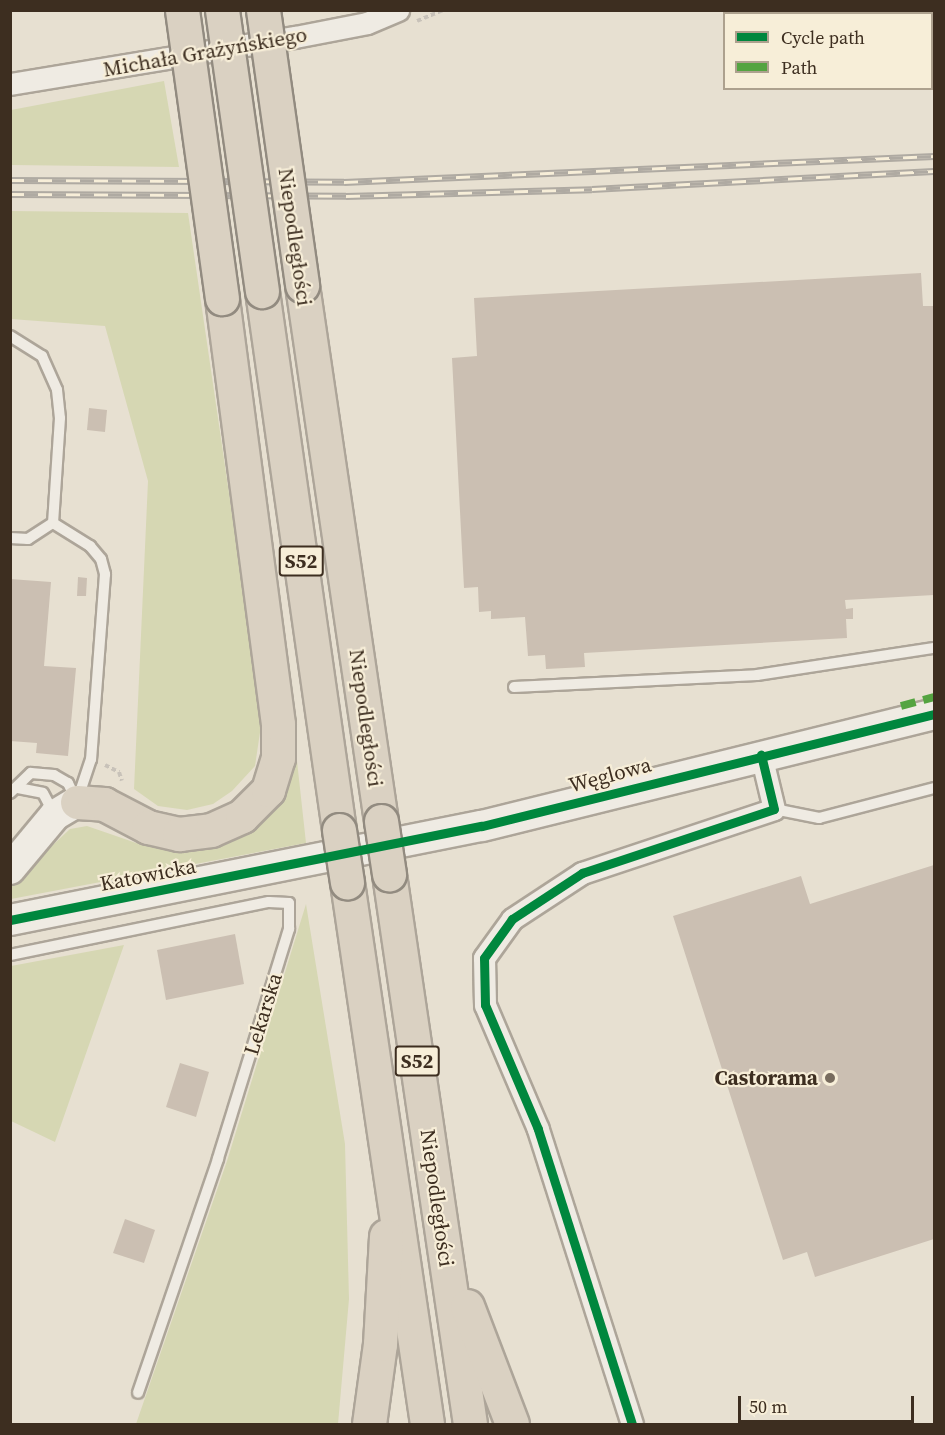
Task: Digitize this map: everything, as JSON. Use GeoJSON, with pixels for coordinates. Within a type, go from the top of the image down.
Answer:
{"type":"FeatureCollection","features":[{"type":"Feature","properties":{"kind":"highway"},"geometry":{"type":"LineString","coordinates":[[66,808],[104,804],[148,827],[179,834],[211,830],[242,816],[267,790],[278,758],[278,724],[182,10]]}},
{"type":"Feature","properties":{"kind":"highway","name":"Niepodległości"},"geometry":{"type":"LineString","coordinates":[[222,10],[427,1425]]}},
{"type":"Feature","properties":{"kind":"highway","name":"Niepodległości"},"geometry":{"type":"LineString","coordinates":[[263,10],[470,1425]]}},
{"type":"Feature","properties":{"kind":"highway"},"geometry":{"type":"LineString","coordinates":[[369,1425],[380,1344],[389,1162]]}},
{"type":"Feature","properties":{"kind":"highway"},"geometry":{"type":"LineString","coordinates":[[445,1249],[512,1425]]}},
{"type":"Feature","properties":{"kind":"street","name":"Michała Grażyńskiego"},"geometry":{"type":"LineString","coordinates":[[10,84],[295,37],[367,22],[398,10]]}},
{"type":"Feature","properties":{"kind":"street","name":"Węglowa"},"geometry":{"type":"LineString","coordinates":[[293,866],[482,826],[760,755],[934,714]]}},
{"type":"Feature","properties":{"kind":"street"},"geometry":{"type":"LineString","coordinates":[[632,1425],[538,1129],[486,1005],[484,958],[512,919],[582,873],[774,810],[760,755]]}},
{"type":"Feature","properties":{"kind":"street"},"geometry":{"type":"LineString","coordinates":[[10,869],[66,808]]}},
{"type":"Feature","properties":{"kind":"street","name":"Katowicka"},"geometry":{"type":"LineString","coordinates":[[10,920],[293,866]]}},
{"type":"Feature","properties":{"kind":"lane"},"geometry":{"type":"LineString","coordinates":[[10,336],[42,356],[57,390],[60,418],[52,523]]}},
{"type":"Feature","properties":{"kind":"lane"},"geometry":{"type":"LineString","coordinates":[[52,523],[90,546],[101,559],[105,574],[91,759],[66,808]]}},
{"type":"Feature","properties":{"kind":"lane"},"geometry":{"type":"LineString","coordinates":[[10,538],[28,539],[52,523]]}},
{"type":"Feature","properties":{"kind":"lane"},"geometry":{"type":"LineString","coordinates":[[514,687],[757,675],[934,648]]}},
{"type":"Feature","properties":{"kind":"lane"},"geometry":{"type":"LineString","coordinates":[[14,791],[31,773],[54,775],[68,783],[66,808]]}},
{"type":"Feature","properties":{"kind":"lane"},"geometry":{"type":"LineString","coordinates":[[774,810],[819,818],[934,788]]}},
{"type":"Feature","properties":{"kind":"lane"},"geometry":{"type":"LineString","coordinates":[[14,791],[43,792],[66,808]]}},
{"type":"Feature","properties":{"kind":"lane","name":"Lekarska"},"geometry":{"type":"LineString","coordinates":[[10,955],[269,902],[289,903],[289,929],[222,1148],[138,1393]]}},
{"type":"Feature","properties":{"kind":"path"},"geometry":{"type":"LineString","coordinates":[[91,759],[119,772],[125,791]]}},
{"type":"Feature","properties":{"kind":"green space"},"geometry":{"type":"Polygon","coordinates":[[[164,81],[179,167],[11,165],[11,110],[164,81]]]}},
{"type":"Feature","properties":{"kind":"green space"},"geometry":{"type":"Polygon","coordinates":[[[10,211],[188,213],[262,719],[255,766],[232,791],[213,804],[187,810],[158,806],[134,789],[148,481],[105,326],[11,319],[10,211]]]}},
{"type":"Feature","properties":{"kind":"green space"},"geometry":{"type":"Polygon","coordinates":[[[297,761],[306,843],[11,899],[11,884],[70,829],[87,826],[145,846],[179,847],[282,795],[297,761]]]}},
{"type":"Feature","properties":{"kind":"green space"},"geometry":{"type":"Polygon","coordinates":[[[306,904],[345,1144],[349,1299],[338,1424],[136,1424],[227,1161],[306,904]]]}},
{"type":"Feature","properties":{"kind":"green space"},"geometry":{"type":"Polygon","coordinates":[[[124,945],[55,1142],[11,1121],[11,966],[124,945]]]}},
{"type":"Feature","properties":{"kind":"building"},"geometry":{"type":"Polygon","coordinates":[[[921,273],[923,306],[934,306],[934,595],[845,600],[846,609],[853,608],[853,619],[846,619],[847,638],[584,653],[585,667],[546,669],[545,655],[528,656],[525,617],[491,619],[491,611],[479,612],[478,587],[464,588],[452,358],[477,356],[474,298],[921,273]]]}},
{"type":"Feature","properties":{"kind":"building"},"geometry":{"type":"Polygon","coordinates":[[[89,408],[107,410],[105,432],[87,430],[89,408]]]}},
{"type":"Feature","properties":{"kind":"building"},"geometry":{"type":"Polygon","coordinates":[[[78,577],[87,578],[86,596],[77,596],[78,577]]]}},
{"type":"Feature","properties":{"kind":"building"},"geometry":{"type":"Polygon","coordinates":[[[10,579],[51,582],[44,666],[76,668],[68,756],[36,753],[37,743],[10,741],[10,579]]]}},
{"type":"Feature","properties":{"kind":"building","name":"Castorama"},"geometry":{"type":"Polygon","coordinates":[[[934,865],[934,1239],[815,1277],[807,1252],[783,1260],[673,916],[801,876],[810,904],[934,865]]]}},
{"type":"Feature","properties":{"kind":"building"},"geometry":{"type":"Polygon","coordinates":[[[235,934],[244,984],[166,1000],[157,950],[235,934]]]}},
{"type":"Feature","properties":{"kind":"building"},"geometry":{"type":"Polygon","coordinates":[[[180,1063],[209,1072],[196,1117],[166,1107],[180,1063]]]}},
{"type":"Feature","properties":{"kind":"building"},"geometry":{"type":"Polygon","coordinates":[[[125,1219],[155,1230],[144,1263],[113,1253],[125,1219]]]}},
{"type":"Feature","properties":{"kind":"railway"},"geometry":{"type":"LineString","coordinates":[[10,180],[344,182],[934,156]]}},
{"type":"Feature","properties":{"kind":"railway"},"geometry":{"type":"LineString","coordinates":[[10,194],[346,196],[592,189],[934,171]]}},
{"type":"Feature","properties":{"kind":"marked path"},"geometry":{"type":"LineString","coordinates":[[901,706],[934,697]]}},
{"type":"Feature","properties":{"kind":"cycle path"},"geometry":{"type":"LineString","coordinates":[[10,920],[482,826],[934,714]]}},
{"type":"Feature","properties":{"kind":"cycle path"},"geometry":{"type":"LineString","coordinates":[[632,1424],[538,1129],[485,1005],[484,958],[512,919],[582,873],[774,809],[761,755]]}},
{"type":"Feature","properties":{"kind":"place","name":"Castorama"},"geometry":{"type":"Point","coordinates":[830,1078]}}]}
